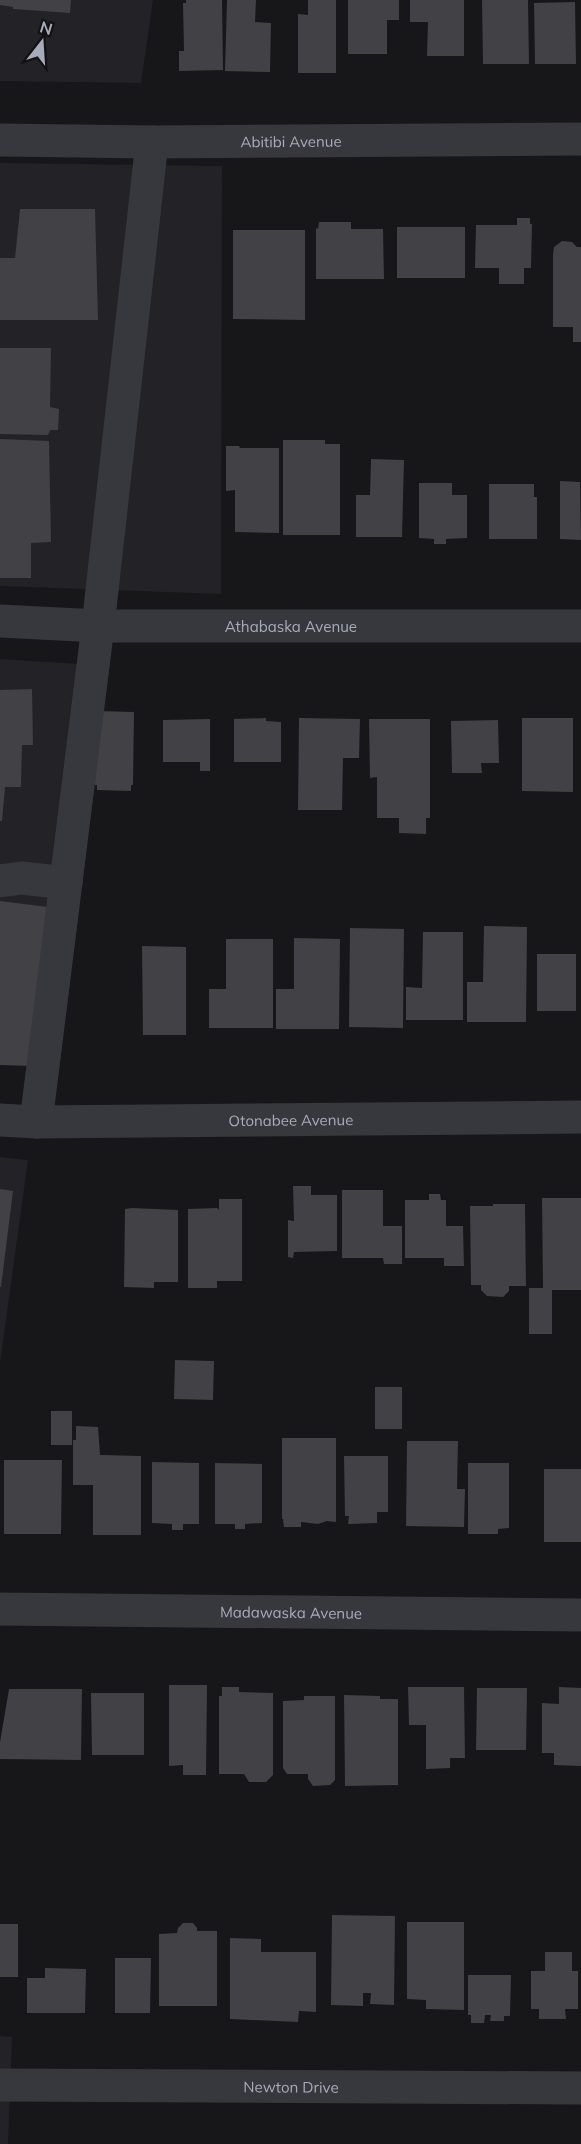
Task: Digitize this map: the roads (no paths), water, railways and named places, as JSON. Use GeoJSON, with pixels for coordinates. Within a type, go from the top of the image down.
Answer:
{"type":"FeatureCollection","features":[{"type":"Feature","properties":{"kind":"street","name":"Abitibi Avenue"},"geometry":{"type":"LineString","coordinates":[[0,140],[152,142],[581,139]]}},
{"type":"Feature","properties":{"kind":"street"},"geometry":{"type":"LineString","coordinates":[[36,1122],[98,626],[152,142]]}},
{"type":"Feature","properties":{"kind":"street","name":"Athabaska Avenue"},"geometry":{"type":"LineString","coordinates":[[0,621],[98,626],[581,626]]}},
{"type":"Feature","properties":{"kind":"street"},"geometry":{"type":"LineString","coordinates":[[0,881],[22,878],[66,884]]}},
{"type":"Feature","properties":{"kind":"street","name":"Otonabee Avenue"},"geometry":{"type":"LineString","coordinates":[[0,1120],[36,1122],[581,1117]]}},
{"type":"Feature","properties":{"kind":"street","name":"Madawaska Avenue"},"geometry":{"type":"LineString","coordinates":[[0,1609],[581,1615]]}},
{"type":"Feature","properties":{"kind":"street","name":"Newton Drive"},"geometry":{"type":"LineString","coordinates":[[0,2085],[581,2088]]}}]}
